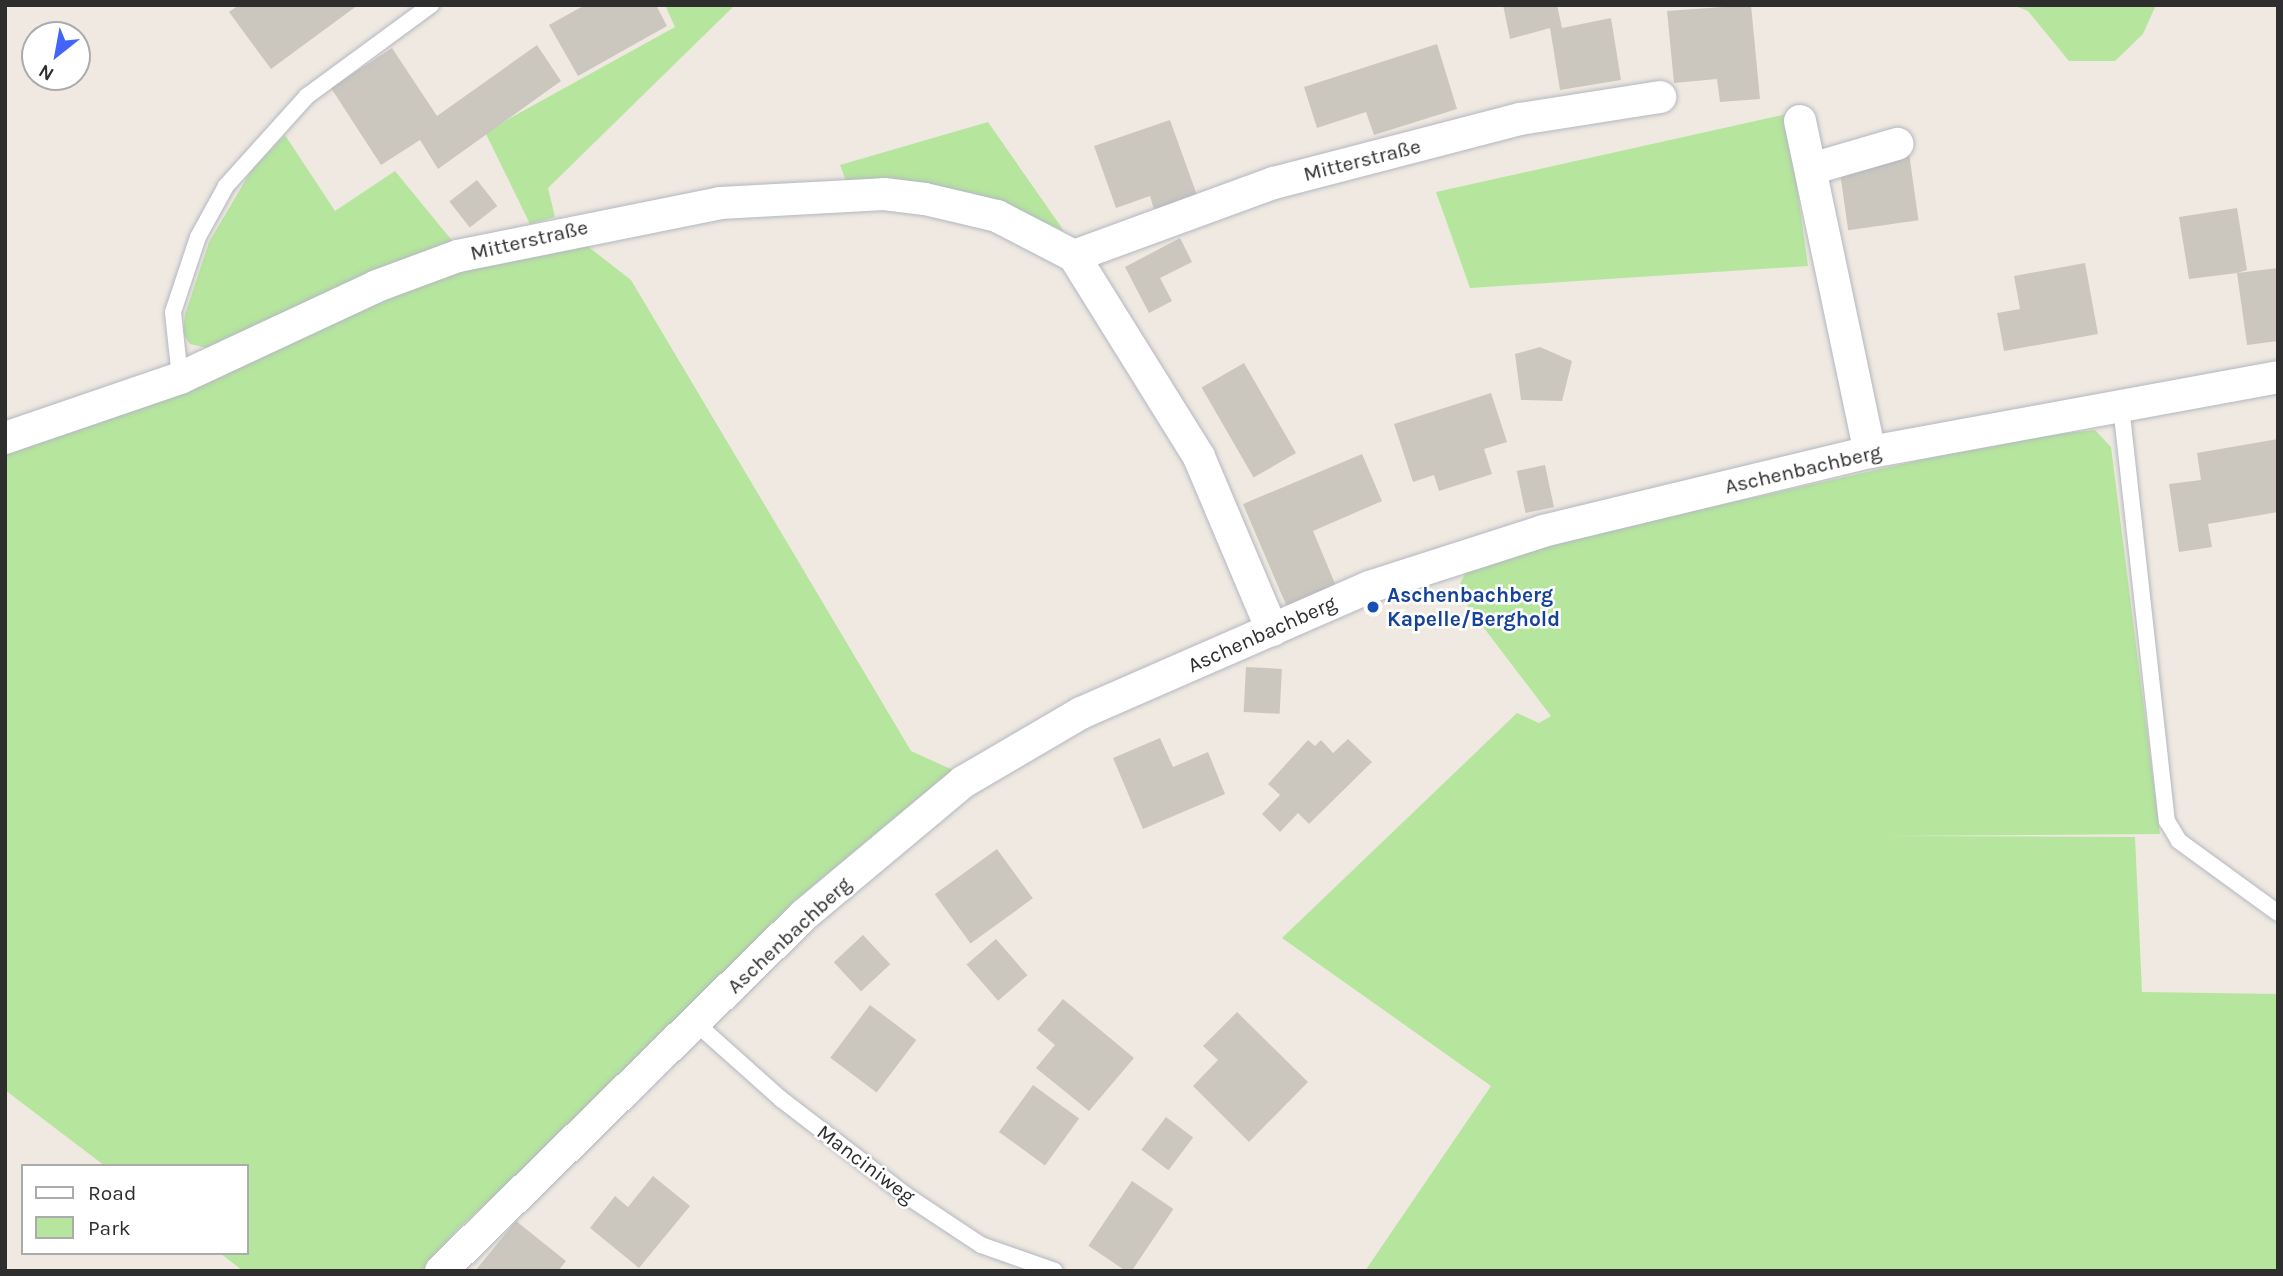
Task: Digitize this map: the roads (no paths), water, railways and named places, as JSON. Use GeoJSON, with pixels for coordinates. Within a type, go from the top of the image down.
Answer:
{"type":"FeatureCollection","features":[{"type":"Feature","properties":{"kind":"street","name":"Mitterstraße"},"geometry":{"type":"LineString","coordinates":[[5,438],[180,378],[416,270],[548,234],[720,203],[884,194],[925,199],[997,216],[1074,256],[1274,183],[1520,119],[1660,97]]}},
{"type":"Feature","properties":{"kind":"street"},"geometry":{"type":"LineString","coordinates":[[1800,121],[1870,452]]}},
{"type":"Feature","properties":{"kind":"street"},"geometry":{"type":"LineString","coordinates":[[1811,169],[1896,144]]}},
{"type":"Feature","properties":{"kind":"street"},"geometry":{"type":"LineString","coordinates":[[1074,256],[1199,457],[1272,629]]}},
{"type":"Feature","properties":{"kind":"street","name":"Aschenbachberg"},"geometry":{"type":"LineString","coordinates":[[441,1271],[697,1024],[804,915],[963,782],[1081,713],[1272,629],[1432,564],[1870,452],[2278,377]]}},
{"type":"Feature","properties":{"kind":"lane"},"geometry":{"type":"LineString","coordinates":[[180,378],[173,312],[198,237],[226,186],[307,96],[431,5]]}},
{"type":"Feature","properties":{"kind":"lane"},"geometry":{"type":"LineString","coordinates":[[2121,407],[2167,821],[2179,841],[2278,913]]}},
{"type":"Feature","properties":{"kind":"lane","name":"Manciniweg"},"geometry":{"type":"LineString","coordinates":[[697,1024],[781,1099],[907,1196],[981,1245],[1055,1271]]}},
{"type":"Feature","properties":{"kind":"place","name":"Aschenbachberg Kapelle/Berghold"},"geometry":{"type":"Point","coordinates":[1373,607]}}]}
